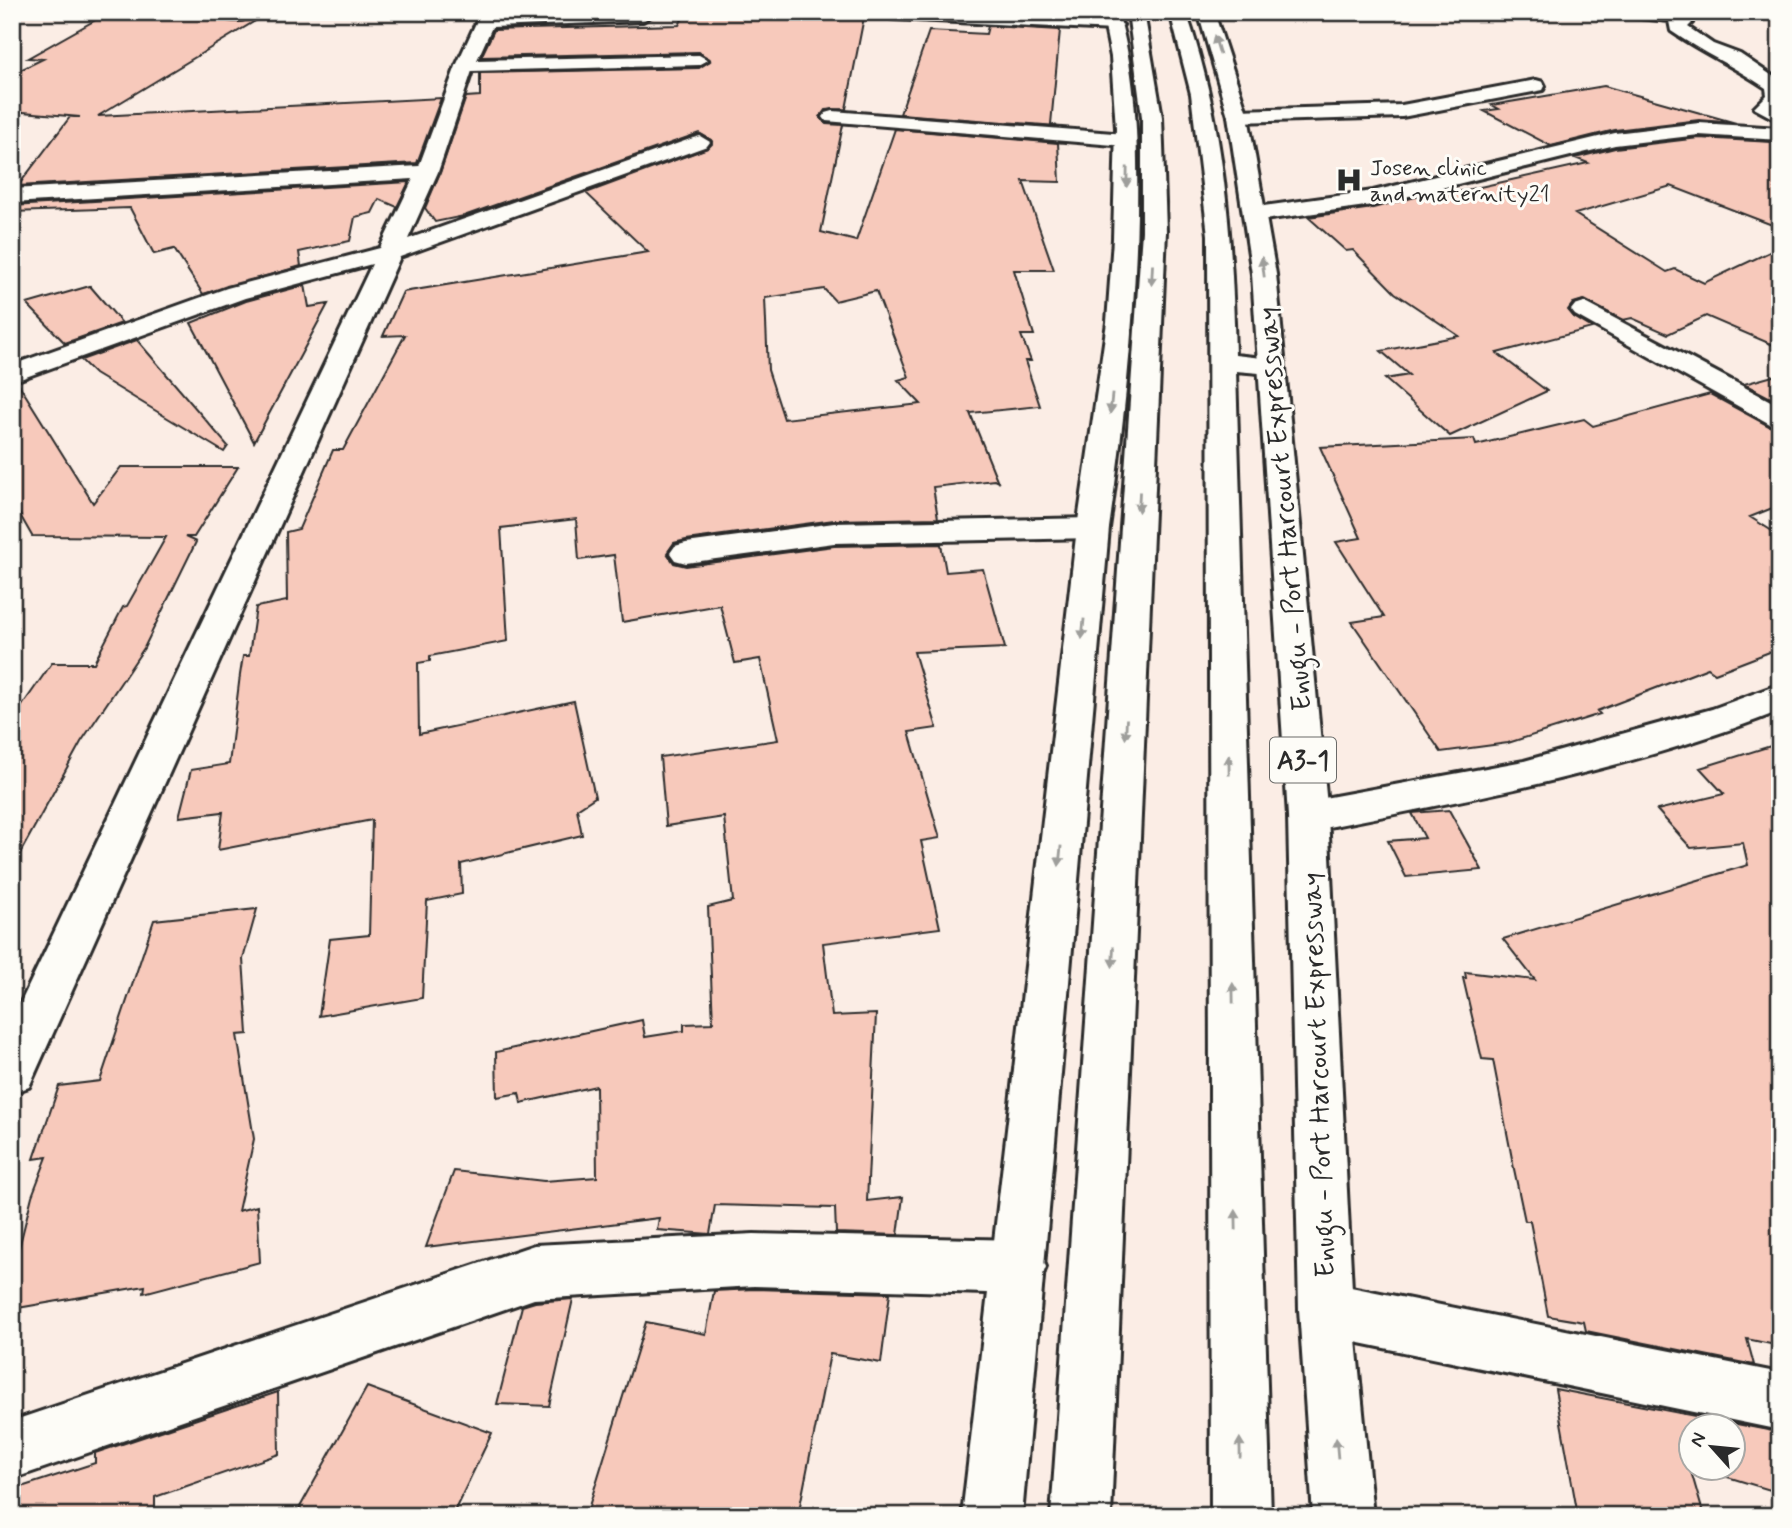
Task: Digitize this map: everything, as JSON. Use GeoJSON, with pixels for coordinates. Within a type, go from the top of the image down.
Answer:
{"type":"FeatureCollection","features":[{"type":"Feature","properties":{"kind":"main road"},"geometry":{"type":"LineString","coordinates":[[216,12],[246,15]]}},
{"type":"Feature","properties":{"kind":"main road","name":"Enugu - Port Harcourt Expressway"},"geometry":{"type":"LineString","coordinates":[[1178,12],[1186,35],[1205,119],[1220,235],[1241,1516]]}},
{"type":"Feature","properties":{"kind":"main road","name":"Enugu - Port Harcourt Expressway"},"geometry":{"type":"LineString","coordinates":[[1206,12],[1238,116],[1264,274],[1308,816],[1326,1309],[1343,1516]]}},
{"type":"Feature","properties":{"kind":"main road"},"geometry":{"type":"LineString","coordinates":[[1631,12],[1674,16],[1683,23],[1677,27],[1707,48],[1734,58],[1757,72],[1775,86],[1777,97],[1774,110]]}},
{"type":"Feature","properties":{"kind":"main road"},"geometry":{"type":"LineString","coordinates":[[895,14],[1120,17]]}},
{"type":"Feature","properties":{"kind":"main road"},"geometry":{"type":"LineString","coordinates":[[12,1072],[427,172],[465,66],[488,17],[643,16]]}},
{"type":"Feature","properties":{"kind":"main road"},"geometry":{"type":"LineString","coordinates":[[992,1516],[1093,528],[1105,458],[1125,271],[1126,140],[1120,17]]}},
{"type":"Feature","properties":{"kind":"main road"},"geometry":{"type":"LineString","coordinates":[[1081,1516],[1154,231],[1152,117],[1120,17]]}},
{"type":"Feature","properties":{"kind":"main road"},"geometry":{"type":"LineString","coordinates":[[465,66],[699,60]]}},
{"type":"Feature","properties":{"kind":"main road"},"geometry":{"type":"LineString","coordinates":[[1238,116],[1402,111],[1536,86]]}},
{"type":"Feature","properties":{"kind":"main road"},"geometry":{"type":"LineString","coordinates":[[833,117],[1126,140]]}},
{"type":"Feature","properties":{"kind":"main road"},"geometry":{"type":"LineString","coordinates":[[1256,214],[1373,198],[1615,139],[1699,129],[1780,134]]}},
{"type":"Feature","properties":{"kind":"main road"},"geometry":{"type":"LineString","coordinates":[[12,374],[236,293],[388,253],[699,142]]}},
{"type":"Feature","properties":{"kind":"main road"},"geometry":{"type":"LineString","coordinates":[[12,196],[427,172]]}},
{"type":"Feature","properties":{"kind":"main road"},"geometry":{"type":"LineString","coordinates":[[1584,310],[1780,418]]}},
{"type":"Feature","properties":{"kind":"main road"},"geometry":{"type":"LineString","coordinates":[[1223,362],[1271,366]]}},
{"type":"Feature","properties":{"kind":"main road"},"geometry":{"type":"LineString","coordinates":[[686,553],[834,533],[1093,528]]}},
{"type":"Feature","properties":{"kind":"main road"},"geometry":{"type":"LineString","coordinates":[[1308,816],[1524,775],[1723,719],[1780,697]]}},
{"type":"Feature","properties":{"kind":"main road"},"geometry":{"type":"LineString","coordinates":[[12,1450],[534,1272],[754,1260],[1019,1267]]}},
{"type":"Feature","properties":{"kind":"main road"},"geometry":{"type":"LineString","coordinates":[[1326,1309],[1780,1402]]}},
{"type":"Feature","properties":{"kind":"building"},"geometry":{"type":"Polygon","coordinates":[[[175,12],[205,12],[217,19],[238,22],[251,20],[256,16],[256,12],[270,12],[98,116],[441,98],[417,163],[18,186],[70,117],[80,117],[12,111],[12,74],[43,59],[28,58],[108,13],[174,16],[175,12]]]}},
{"type":"Feature","properties":{"kind":"building"},"geometry":{"type":"Polygon","coordinates":[[[794,12],[845,12],[844,17],[864,17],[846,109],[825,110],[820,117],[826,124],[843,125],[821,232],[856,241],[895,129],[1058,143],[1060,182],[1023,181],[1054,270],[1014,270],[1034,335],[1021,335],[1031,361],[1025,361],[1040,406],[970,413],[998,482],[994,480],[933,487],[938,518],[834,520],[686,540],[674,543],[667,553],[674,563],[686,566],[834,546],[941,544],[946,572],[983,569],[1005,648],[914,652],[937,728],[909,732],[940,838],[921,841],[940,928],[823,943],[832,1016],[876,1014],[867,1201],[903,1197],[898,1235],[836,1233],[835,1208],[715,1205],[710,1234],[657,1230],[659,1218],[426,1247],[454,1171],[544,1181],[597,1177],[596,1086],[521,1103],[519,1093],[497,1097],[496,1052],[642,1020],[645,1037],[684,1031],[684,1024],[713,1023],[708,907],[733,901],[724,817],[666,826],[660,757],[778,740],[760,659],[735,663],[720,605],[622,622],[614,555],[579,560],[576,519],[501,528],[508,641],[430,656],[430,661],[418,663],[419,734],[574,701],[595,797],[577,809],[582,835],[461,864],[462,894],[427,901],[422,998],[319,1016],[330,939],[369,935],[372,820],[218,850],[223,812],[179,817],[191,770],[229,764],[243,656],[249,656],[256,607],[287,601],[286,532],[299,529],[333,450],[343,450],[405,335],[383,336],[403,292],[648,252],[586,193],[708,148],[712,144],[711,140],[699,133],[464,216],[435,222],[425,208],[466,97],[480,96],[480,73],[699,68],[710,61],[699,52],[481,57],[494,30],[679,25],[685,14],[793,15],[794,12]],[[824,289],[765,298],[768,370],[784,419],[921,404],[898,380],[909,377],[876,291],[835,301],[824,289]]]}},
{"type":"Feature","properties":{"kind":"building"},"geometry":{"type":"Polygon","coordinates":[[[988,26],[1060,30],[1051,124],[1057,126],[900,114],[929,31],[986,34],[988,26]]]}},
{"type":"Feature","properties":{"kind":"building"},"geometry":{"type":"Polygon","coordinates":[[[1604,86],[1736,123],[1699,120],[1615,130],[1551,146],[1484,111],[1499,109],[1492,105],[1604,86]]]}},
{"type":"Feature","properties":{"kind":"building"},"geometry":{"type":"Polygon","coordinates":[[[1699,138],[1773,142],[1780,147],[1780,228],[1671,186],[1575,214],[1667,272],[1675,269],[1704,283],[1780,247],[1780,348],[1706,316],[1668,334],[1632,318],[1623,320],[1583,300],[1573,303],[1568,310],[1592,328],[1497,353],[1547,391],[1450,436],[1385,379],[1409,375],[1381,351],[1459,336],[1395,293],[1353,250],[1346,251],[1308,217],[1373,208],[1419,196],[1435,197],[1588,163],[1575,158],[1615,148],[1699,138]]]}},
{"type":"Feature","properties":{"kind":"building"},"geometry":{"type":"Polygon","coordinates":[[[409,182],[397,207],[379,199],[372,213],[355,217],[350,241],[299,252],[301,266],[203,294],[174,249],[154,254],[130,208],[12,212],[12,206],[409,182]]]}},
{"type":"Feature","properties":{"kind":"building"},"geometry":{"type":"Polygon","coordinates":[[[305,285],[309,307],[328,304],[254,442],[191,323],[246,301],[305,285]]]}},
{"type":"Feature","properties":{"kind":"building"},"geometry":{"type":"Polygon","coordinates":[[[90,286],[122,323],[65,343],[27,304],[90,286]]]}},
{"type":"Feature","properties":{"kind":"building"},"geometry":{"type":"Polygon","coordinates":[[[137,340],[228,446],[224,452],[95,374],[81,360],[137,340]]]}},
{"type":"Feature","properties":{"kind":"building"},"geometry":{"type":"Polygon","coordinates":[[[1780,374],[1780,403],[1744,384],[1780,374]]]}},
{"type":"Feature","properties":{"kind":"building"},"geometry":{"type":"Polygon","coordinates":[[[18,383],[93,503],[121,467],[238,467],[194,537],[185,537],[196,542],[144,648],[81,742],[12,868],[12,720],[52,663],[94,663],[123,607],[127,606],[166,537],[32,536],[12,501],[12,384],[18,383]]]}},
{"type":"Feature","properties":{"kind":"building"},"geometry":{"type":"Polygon","coordinates":[[[1710,394],[1769,426],[1780,429],[1780,505],[1750,517],[1780,536],[1780,648],[1715,673],[1708,668],[1597,711],[1600,714],[1508,743],[1441,752],[1352,622],[1384,617],[1336,542],[1361,538],[1320,447],[1474,439],[1476,445],[1584,419],[1593,426],[1710,394]]]}},
{"type":"Feature","properties":{"kind":"building"},"geometry":{"type":"Polygon","coordinates":[[[1780,743],[1780,1346],[1747,1339],[1754,1365],[1586,1331],[1584,1322],[1548,1316],[1530,1221],[1525,1221],[1493,1060],[1482,1059],[1463,978],[1466,978],[1465,972],[1535,980],[1503,939],[1748,865],[1743,843],[1691,848],[1657,810],[1724,794],[1700,768],[1780,743]]]}},
{"type":"Feature","properties":{"kind":"building"},"geometry":{"type":"Polygon","coordinates":[[[1449,810],[1482,870],[1406,877],[1388,841],[1425,838],[1412,813],[1449,810]]]}},
{"type":"Feature","properties":{"kind":"building"},"geometry":{"type":"Polygon","coordinates":[[[257,909],[243,959],[248,1034],[237,1035],[254,1139],[238,1211],[257,1206],[260,1262],[144,1293],[145,1286],[12,1309],[12,1276],[32,1196],[47,1157],[34,1159],[59,1086],[100,1081],[154,920],[257,909]]]}},
{"type":"Feature","properties":{"kind":"building"},"geometry":{"type":"Polygon","coordinates":[[[754,1289],[890,1293],[881,1363],[830,1354],[798,1516],[586,1516],[646,1322],[706,1334],[714,1291],[754,1289]]]}},
{"type":"Feature","properties":{"kind":"building"},"geometry":{"type":"Polygon","coordinates":[[[573,1299],[549,1406],[497,1404],[522,1306],[535,1302],[573,1299]]]}},
{"type":"Feature","properties":{"kind":"building"},"geometry":{"type":"Polygon","coordinates":[[[367,1387],[492,1433],[452,1516],[295,1516],[367,1387]]]}},
{"type":"Feature","properties":{"kind":"building"},"geometry":{"type":"Polygon","coordinates":[[[1555,1389],[1676,1412],[1676,1482],[1694,1482],[1704,1516],[1578,1516],[1555,1389]]]}},
{"type":"Feature","properties":{"kind":"building"},"geometry":{"type":"Polygon","coordinates":[[[278,1392],[279,1454],[155,1497],[155,1516],[12,1516],[12,1490],[95,1463],[95,1453],[278,1392]]]}},
{"type":"Feature","properties":{"kind":"building"},"geometry":{"type":"Polygon","coordinates":[[[1746,1426],[1773,1431],[1776,1442],[1780,1443],[1780,1493],[1744,1482],[1746,1426]]]}},
{"type":"Feature","properties":{"kind":"place","name":"Josen clinic and maternity21"},"geometry":{"type":"Point","coordinates":[1349,180]}}]}
